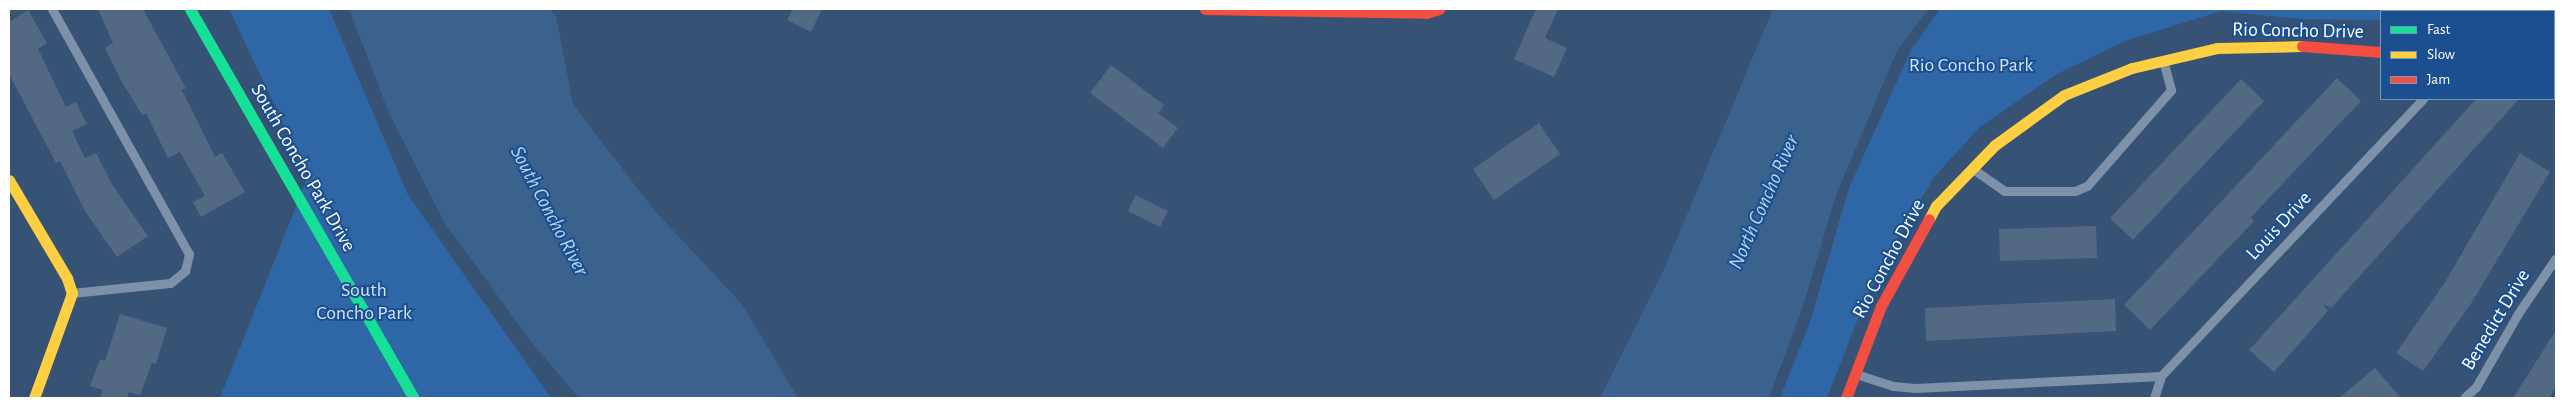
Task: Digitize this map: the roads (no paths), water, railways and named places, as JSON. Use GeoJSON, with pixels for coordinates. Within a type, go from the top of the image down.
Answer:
{"type":"FeatureCollection","features":[{"type":"Feature","properties":{"kind":"street","name":"South Concho Park Drive"},"geometry":{"type":"LineString","coordinates":[[190,9],[414,398]]}},
{"type":"Feature","properties":{"kind":"street"},"geometry":{"type":"LineString","coordinates":[[1205,9],[1426,13],[1439,9]]}},
{"type":"Feature","properties":{"kind":"street","name":"Rio Concho Drive"},"geometry":{"type":"LineString","coordinates":[[1846,398],[1882,306],[1936,206],[1995,145],[2064,96],[2132,68],[2217,48],[2286,45],[2380,52]]}},
{"type":"Feature","properties":{"kind":"street"},"geometry":{"type":"LineString","coordinates":[[9,180],[68,278],[72,293],[34,398]]}},
{"type":"Feature","properties":{"kind":"lane"},"geometry":{"type":"LineString","coordinates":[[52,9],[189,254],[185,271],[170,283],[72,293]]}},
{"type":"Feature","properties":{"kind":"lane"},"geometry":{"type":"LineString","coordinates":[[1972,169],[2004,191],[2075,191],[2087,186],[2172,90],[2164,60]]}},
{"type":"Feature","properties":{"kind":"lane","name":"Louis Drive"},"geometry":{"type":"LineString","coordinates":[[2154,398],[2161,376],[2422,100]]}},
{"type":"Feature","properties":{"kind":"lane","name":"Benedict Drive"},"geometry":{"type":"LineString","coordinates":[[2464,398],[2476,387],[2519,312],[2556,258]]}},
{"type":"Feature","properties":{"kind":"lane"},"geometry":{"type":"LineString","coordinates":[[1855,374],[1893,386],[1915,388],[2161,376]]}},
{"type":"Feature","properties":{"kind":"water","name":"South Concho River"},"geometry":{"type":"Polygon","coordinates":[[[349,9],[549,9],[556,16],[573,104],[654,210],[742,304],[798,398],[579,398],[532,343],[444,222],[389,113],[349,9]]]}},
{"type":"Feature","properties":{"kind":"water","name":"North Concho River"},"geometry":{"type":"Polygon","coordinates":[[[1773,9],[1929,9],[1898,49],[1836,195],[1802,309],[1769,398],[1600,398],[1665,267],[1773,9]]]}},
{"type":"Feature","properties":{"kind":"park label","name":"Rio Concho Park"},"geometry":{"type":"Point","coordinates":[1971,65]}},
{"type":"Feature","properties":{"kind":"park label","name":"South Concho Park"},"geometry":{"type":"Point","coordinates":[364,302]}}]}
